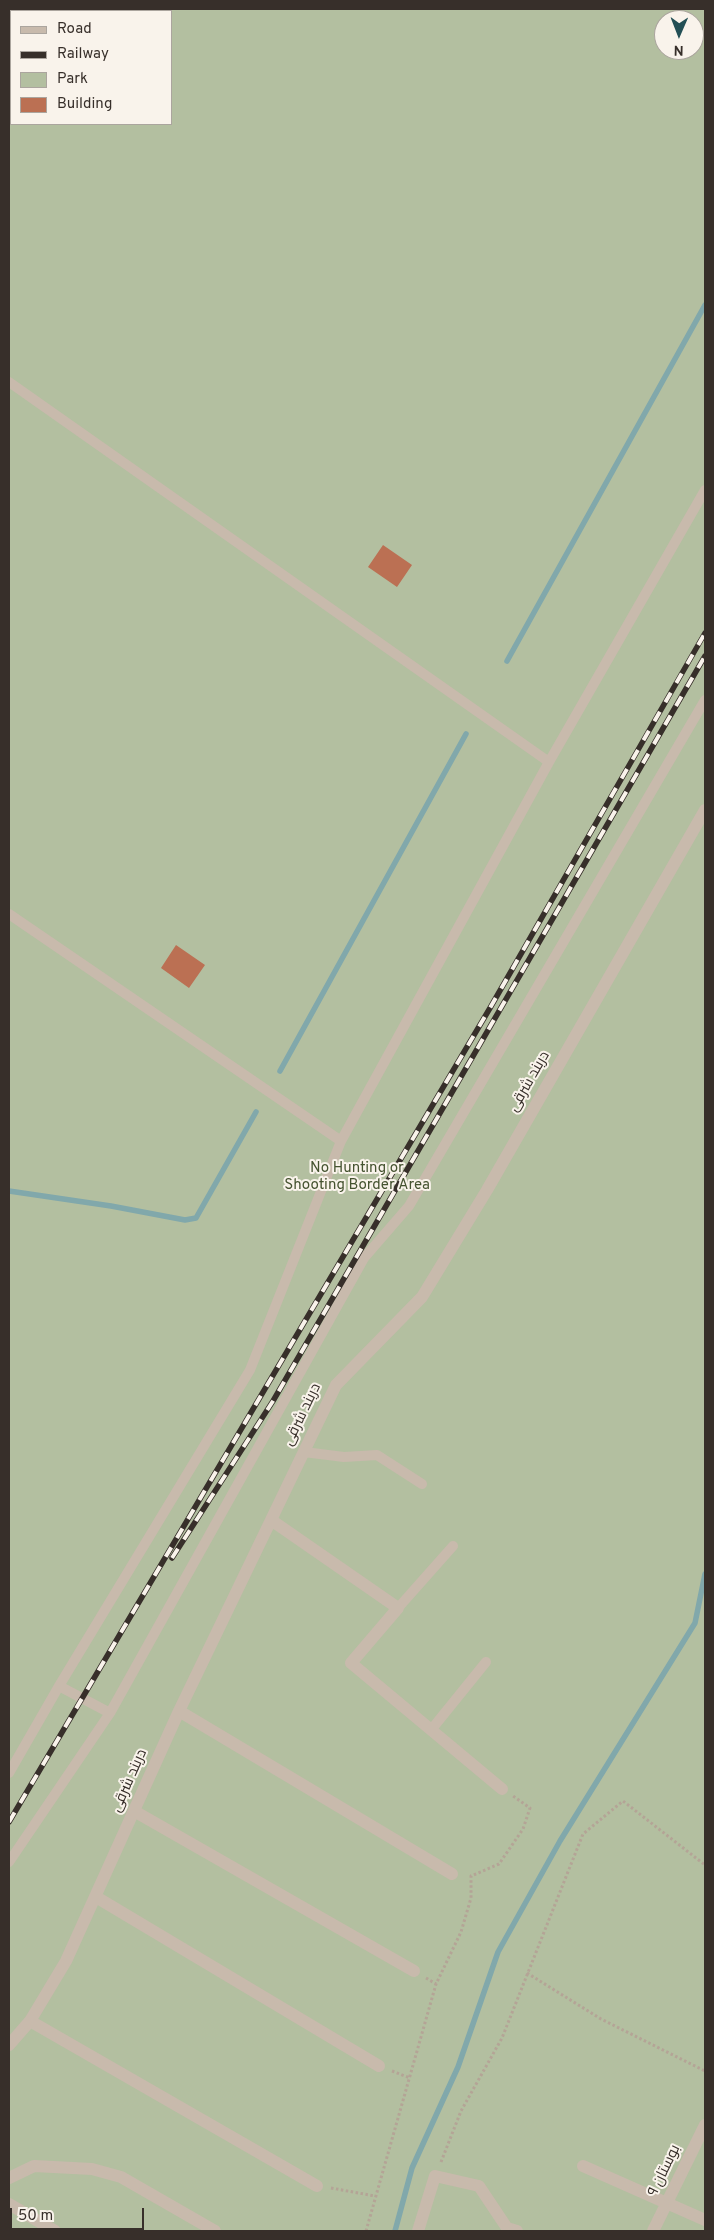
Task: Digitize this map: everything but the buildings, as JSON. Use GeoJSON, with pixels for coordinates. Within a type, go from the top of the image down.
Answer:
{"type":"FeatureCollection","features":[{"type":"Feature","properties":{"kind":"street","name":"دربند شرقی"},"geometry":{"type":"LineString","coordinates":[[9,2045],[30,2021],[66,1961],[179,1711],[336,1385],[422,1297],[487,1190],[705,810]]}},
{"type":"Feature","properties":{"kind":"street"},"geometry":{"type":"LineString","coordinates":[[271,1520],[398,1608],[351,1663],[502,1789]]}},
{"type":"Feature","properties":{"kind":"street"},"geometry":{"type":"LineString","coordinates":[[179,1711],[452,1874]]}},
{"type":"Feature","properties":{"kind":"street"},"geometry":{"type":"LineString","coordinates":[[134,1811],[414,1971]]}},
{"type":"Feature","properties":{"kind":"street"},"geometry":{"type":"LineString","coordinates":[[96,1897],[379,2066]]}},
{"type":"Feature","properties":{"kind":"street"},"geometry":{"type":"LineString","coordinates":[[30,2021],[317,2186]]}},
{"type":"Feature","properties":{"kind":"street","name":"بوستان ۹"},"geometry":{"type":"LineString","coordinates":[[653,2231],[705,2125]]}},
{"type":"Feature","properties":{"kind":"street"},"geometry":{"type":"LineString","coordinates":[[9,2178],[34,2166],[92,2169],[121,2177],[216,2231]]}},
{"type":"Feature","properties":{"kind":"street"},"geometry":{"type":"LineString","coordinates":[[583,2166],[705,2220]]}},
{"type":"Feature","properties":{"kind":"street"},"geometry":{"type":"LineString","coordinates":[[418,2231],[435,2176],[479,2186],[508,2228],[517,2231]]}},
{"type":"Feature","properties":{"kind":"street"},"geometry":{"type":"LineString","coordinates":[[9,2204],[55,2231]]}},
{"type":"Feature","properties":{"kind":"lane"},"geometry":{"type":"LineString","coordinates":[[9,382],[549,762]]}},
{"type":"Feature","properties":{"kind":"lane"},"geometry":{"type":"LineString","coordinates":[[9,1773],[58,1686],[250,1370],[341,1141],[549,762],[705,490]]}},
{"type":"Feature","properties":{"kind":"lane"},"geometry":{"type":"LineString","coordinates":[[9,1862],[110,1714],[364,1258],[409,1206],[705,700]]}},
{"type":"Feature","properties":{"kind":"lane"},"geometry":{"type":"LineString","coordinates":[[9,914],[341,1141]]}},
{"type":"Feature","properties":{"kind":"lane"},"geometry":{"type":"LineString","coordinates":[[304,1452],[344,1457],[377,1455],[422,1484]]}},
{"type":"Feature","properties":{"kind":"lane"},"geometry":{"type":"LineString","coordinates":[[398,1608],[453,1546]]}},
{"type":"Feature","properties":{"kind":"lane"},"geometry":{"type":"LineString","coordinates":[[431,1730],[486,1662]]}},
{"type":"Feature","properties":{"kind":"lane"},"geometry":{"type":"LineString","coordinates":[[58,1686],[110,1714]]}},
{"type":"Feature","properties":{"kind":"path"},"geometry":{"type":"LineString","coordinates":[[366,2231],[436,1984],[461,1932],[471,1898],[472,1876],[499,1864],[523,1829],[530,1808],[502,1789]]}},
{"type":"Feature","properties":{"kind":"path"},"geometry":{"type":"LineString","coordinates":[[435,2176],[461,2111],[502,2038],[584,1834],[623,1801],[705,1865]]}},
{"type":"Feature","properties":{"kind":"path"},"geometry":{"type":"LineString","coordinates":[[527,1973],[601,2019],[705,2071]]}},
{"type":"Feature","properties":{"kind":"path"},"geometry":{"type":"LineString","coordinates":[[317,2186],[375,2196]]}},
{"type":"Feature","properties":{"kind":"green space","name":"No Hunting or Shooting Border Area"},"geometry":{"type":"Polygon","coordinates":[[[9,9],[705,9],[705,2231],[9,2231],[9,9]]]}},
{"type":"Feature","properties":{"kind":"waterway"},"geometry":{"type":"LineString","coordinates":[[507,661],[705,305]]}},
{"type":"Feature","properties":{"kind":"waterway"},"geometry":{"type":"LineString","coordinates":[[280,1071],[466,734]]}},
{"type":"Feature","properties":{"kind":"waterway"},"geometry":{"type":"LineString","coordinates":[[9,1191],[111,1206],[185,1220],[196,1218],[256,1112]]}},
{"type":"Feature","properties":{"kind":"waterway"},"geometry":{"type":"LineString","coordinates":[[395,2231],[412,2168],[458,2067],[498,1952],[560,1841],[695,1623],[705,1574]]}},
{"type":"Feature","properties":{"kind":"railway"},"geometry":{"type":"LineString","coordinates":[[9,1822],[490,1008],[705,633]]}},
{"type":"Feature","properties":{"kind":"railway"},"geometry":{"type":"LineString","coordinates":[[172,1558],[273,1401],[705,656]]}}]}
